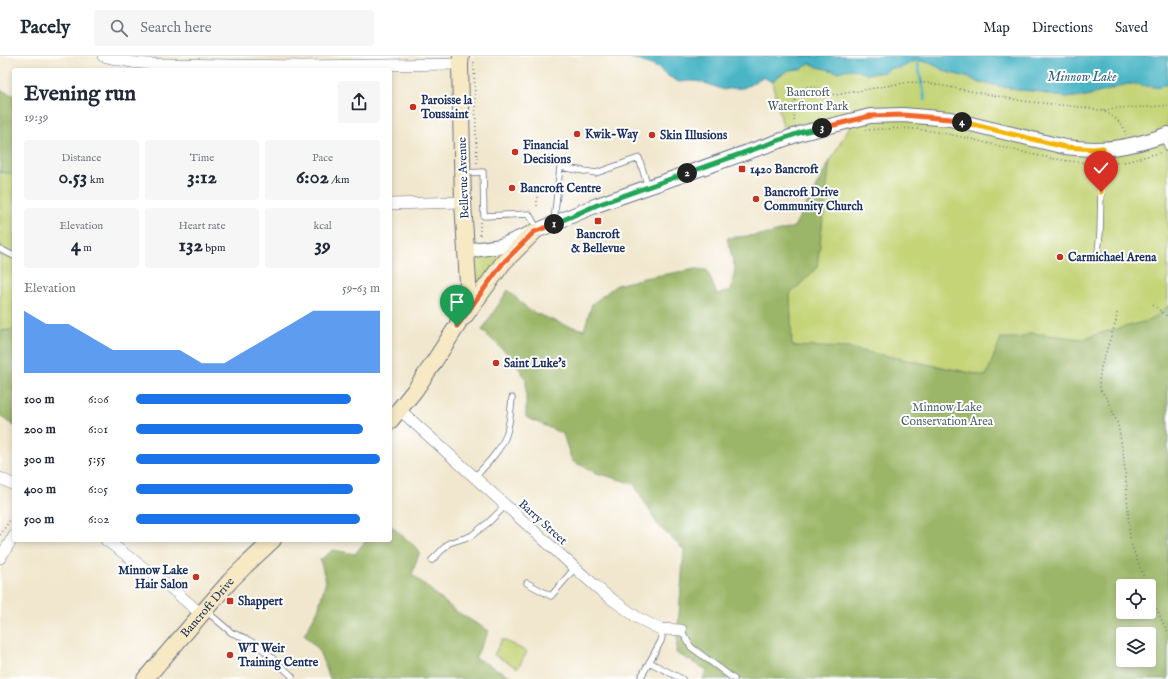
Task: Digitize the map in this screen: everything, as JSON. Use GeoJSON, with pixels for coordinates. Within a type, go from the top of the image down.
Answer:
{"type":"FeatureCollection","features":[{"type":"Feature","properties":{"kind":"main road","name":"Bellevue Avenue"},"geometry":{"type":"LineString","coordinates":[[460,60],[462,173],[466,251]]}},
{"type":"Feature","properties":{"kind":"main road"},"geometry":{"type":"LineString","coordinates":[[395,415],[415,390],[457,326],[503,263],[536,232]]}},
{"type":"Feature","properties":{"kind":"main road"},"geometry":{"type":"LineString","coordinates":[[457,326],[464,310],[468,283],[466,251]]}},
{"type":"Feature","properties":{"kind":"main road","name":"Bancroft Drive"},"geometry":{"type":"LineString","coordinates":[[145,679],[202,612],[245,566],[271,542]]}},
{"type":"Feature","properties":{"kind":"street"},"geometry":{"type":"LineString","coordinates":[[103,56],[123,62],[151,65],[302,66],[460,60]]}},
{"type":"Feature","properties":{"kind":"street"},"geometry":{"type":"LineString","coordinates":[[466,251],[501,246],[597,205],[802,132],[870,116],[903,115],[950,119],[1065,147],[1094,149],[1140,143],[1167,142]]}},
{"type":"Feature","properties":{"kind":"street"},"geometry":{"type":"LineString","coordinates":[[392,204],[463,202]]}},
{"type":"Feature","properties":{"kind":"street","name":"Barry Street"},"geometry":{"type":"LineString","coordinates":[[395,415],[475,477],[575,568],[621,606],[638,618],[660,629],[681,630]]}},
{"type":"Feature","properties":{"kind":"street"},"geometry":{"type":"LineString","coordinates":[[0,478],[12,484]]}},
{"type":"Feature","properties":{"kind":"street"},"geometry":{"type":"LineString","coordinates":[[0,558],[12,539]]}},
{"type":"Feature","properties":{"kind":"street"},"geometry":{"type":"LineString","coordinates":[[109,542],[202,612]]}},
{"type":"Feature","properties":{"kind":"lane"},"geometry":{"type":"LineString","coordinates":[[1098,252],[1104,163],[1103,148]]}},
{"type":"Feature","properties":{"kind":"lane"},"geometry":{"type":"LineString","coordinates":[[554,224],[560,167],[596,173],[639,158],[648,187]]}},
{"type":"Feature","properties":{"kind":"lane"},"geometry":{"type":"LineString","coordinates":[[462,173],[483,172],[484,216],[529,214],[536,232]]}},
{"type":"Feature","properties":{"kind":"lane"},"geometry":{"type":"LineString","coordinates":[[0,249],[12,255]]}},
{"type":"Feature","properties":{"kind":"lane"},"geometry":{"type":"LineString","coordinates":[[475,477],[486,466],[507,433],[512,398]]}},
{"type":"Feature","properties":{"kind":"lane"},"geometry":{"type":"LineString","coordinates":[[432,560],[449,542],[471,536],[489,522],[506,505]]}},
{"type":"Feature","properties":{"kind":"lane"},"geometry":{"type":"LineString","coordinates":[[527,583],[551,596],[575,568]]}},
{"type":"Feature","properties":{"kind":"lane"},"geometry":{"type":"LineString","coordinates":[[202,612],[232,633],[259,646],[292,676]]}},
{"type":"Feature","properties":{"kind":"lane"},"geometry":{"type":"LineString","coordinates":[[640,679],[662,637],[660,629]]}},
{"type":"Feature","properties":{"kind":"lane"},"geometry":{"type":"LineString","coordinates":[[681,630],[691,647],[734,679]]}},
{"type":"Feature","properties":{"kind":"lane"},"geometry":{"type":"LineString","coordinates":[[650,662],[682,679]]}},
{"type":"Feature","properties":{"kind":"path"},"geometry":{"type":"LineString","coordinates":[[794,121],[795,100],[798,92],[802,88],[808,86],[835,95],[915,82],[1023,100],[1104,111],[1115,118],[1123,126],[1128,145]]}},
{"type":"Feature","properties":{"kind":"path"},"geometry":{"type":"LineString","coordinates":[[1104,111],[1114,108],[1168,105]]}},
{"type":"Feature","properties":{"kind":"path"},"geometry":{"type":"LineString","coordinates":[[862,130],[922,130],[1066,161],[1104,163],[1125,162],[1167,142]]}},
{"type":"Feature","properties":{"kind":"path"},"geometry":{"type":"LineString","coordinates":[[537,189],[537,206]]}},
{"type":"Feature","properties":{"kind":"path"},"geometry":{"type":"LineString","coordinates":[[1153,305],[1168,317]]}},
{"type":"Feature","properties":{"kind":"path"},"geometry":{"type":"LineString","coordinates":[[1117,313],[1116,321],[1101,367],[1099,382],[1118,425],[1126,479],[1130,541],[1144,579]]}},
{"type":"Feature","properties":{"kind":"path"},"geometry":{"type":"LineString","coordinates":[[0,535],[12,517]]}},
{"type":"Feature","properties":{"kind":"path"},"geometry":{"type":"LineString","coordinates":[[1156,607],[1168,632]]}},
{"type":"Feature","properties":{"kind":"green space","name":"Minnow Lake Conservation Area"},"geometry":{"type":"Polygon","coordinates":[[[917,60],[930,63],[947,72],[970,78],[980,83],[1017,90],[1034,91],[1055,96],[1071,97],[1086,96],[1127,84],[1155,87],[1168,84],[1168,679],[1132,667],[1156,667],[1156,627],[1116,627],[1116,661],[649,504],[794,227],[852,122],[786,139],[772,82],[777,77],[789,70],[802,69],[810,63],[818,67],[838,72],[852,69],[867,74],[884,72],[891,68],[900,68],[917,60]]]}},
{"type":"Feature","properties":{"kind":"green space"},"geometry":{"type":"Polygon","coordinates":[[[0,90],[12,95],[12,174],[0,172],[0,90]]]}},
{"type":"Feature","properties":{"kind":"green space","name":"Minnow Lake Conservation Area"},"geometry":{"type":"Polygon","coordinates":[[[830,161],[817,268],[790,294],[792,346],[848,348],[986,376],[1001,338],[1020,338],[1031,333],[1083,339],[1151,320],[1168,306],[1168,679],[703,679],[707,670],[676,653],[684,550],[658,525],[634,484],[597,473],[572,461],[563,434],[526,417],[526,379],[513,359],[482,330],[508,290],[530,311],[562,324],[584,330],[592,304],[617,285],[644,278],[696,269],[707,270],[717,295],[731,290],[735,268],[727,238],[769,234],[794,227],[830,161]]]}},
{"type":"Feature","properties":{"kind":"green space"},"geometry":{"type":"Polygon","coordinates":[[[0,172],[12,174],[12,330],[0,331],[0,172]]]}},
{"type":"Feature","properties":{"kind":"green space"},"geometry":{"type":"Polygon","coordinates":[[[535,233],[464,310],[467,252],[535,233]]]}},
{"type":"Feature","properties":{"kind":"green space"},"geometry":{"type":"Polygon","coordinates":[[[12,330],[12,425],[0,416],[0,331],[12,330]]]}},
{"type":"Feature","properties":{"kind":"green space"},"geometry":{"type":"Polygon","coordinates":[[[392,527],[420,551],[412,574],[454,610],[489,631],[475,658],[516,679],[330,679],[318,649],[304,635],[318,610],[326,581],[320,560],[333,550],[355,554],[364,542],[392,542],[392,527]]]}},
{"type":"Feature","properties":{"kind":"green space"},"geometry":{"type":"Polygon","coordinates":[[[502,639],[527,652],[518,668],[494,655],[502,639]]]}},
{"type":"Feature","properties":{"kind":"water","name":"Minnow Lake"},"geometry":{"type":"Polygon","coordinates":[[[626,56],[1168,56],[1168,84],[1155,87],[1127,84],[1086,96],[1055,96],[1034,91],[1017,90],[980,83],[970,78],[947,72],[930,63],[917,60],[900,68],[891,68],[885,72],[867,74],[852,69],[838,72],[818,67],[810,63],[802,69],[789,70],[777,77],[772,82],[763,77],[743,88],[731,88],[724,90],[702,82],[679,82],[664,74],[661,70],[654,66],[626,56]]]}},
{"type":"Feature","properties":{"kind":"waterway"},"geometry":{"type":"LineString","coordinates":[[917,60],[925,99]]}},
{"type":"Feature","properties":{"kind":"place","name":"Paroisse la Toussaint"},"geometry":{"type":"Point","coordinates":[413,107]}},
{"type":"Feature","properties":{"kind":"place","name":"Kwik-Way"},"geometry":{"type":"Point","coordinates":[577,134]}},
{"type":"Feature","properties":{"kind":"place","name":"Skin Illusions"},"geometry":{"type":"Point","coordinates":[652,135]}},
{"type":"Feature","properties":{"kind":"place","name":"Financial Decisions"},"geometry":{"type":"Point","coordinates":[515,152]}},
{"type":"Feature","properties":{"kind":"place","name":"1420 Bancroft"},"geometry":{"type":"Point","coordinates":[742,169]}},
{"type":"Feature","properties":{"kind":"place","name":"Bancroft Centre"},"geometry":{"type":"Point","coordinates":[512,188]}},
{"type":"Feature","properties":{"kind":"place","name":"Bancroft Drive Community Church"},"geometry":{"type":"Point","coordinates":[756,199]}},
{"type":"Feature","properties":{"kind":"place","name":"Bancroft & Bellevue"},"geometry":{"type":"Point","coordinates":[598,221]}},
{"type":"Feature","properties":{"kind":"place","name":"Carmichael Arena"},"geometry":{"type":"Point","coordinates":[1060,257]}},
{"type":"Feature","properties":{"kind":"place","name":"Saint Luke's"},"geometry":{"type":"Point","coordinates":[496,363]}},
{"type":"Feature","properties":{"kind":"place","name":"Minnow Lake Hair Salon"},"geometry":{"type":"Point","coordinates":[196,577]}},
{"type":"Feature","properties":{"kind":"place","name":"Shappert"},"geometry":{"type":"Point","coordinates":[230,601]}},
{"type":"Feature","properties":{"kind":"place","name":"WT Weir Training Centre"},"geometry":{"type":"Point","coordinates":[230,655]}},
{"type":"Feature","properties":{"kind":"route"},"geometry":{"type":"LineString","coordinates":[[457,326],[503,263],[534,232],[597,205],[802,132],[870,116],[903,115],[950,119],[1065,147],[1094,149],[1103,148],[1104,163],[1101,192]]}},
{"type":"Feature","properties":{"kind":"park label","name":"Bancroft Waterfront Park"},"geometry":{"type":"Point","coordinates":[808,99]}}]}
